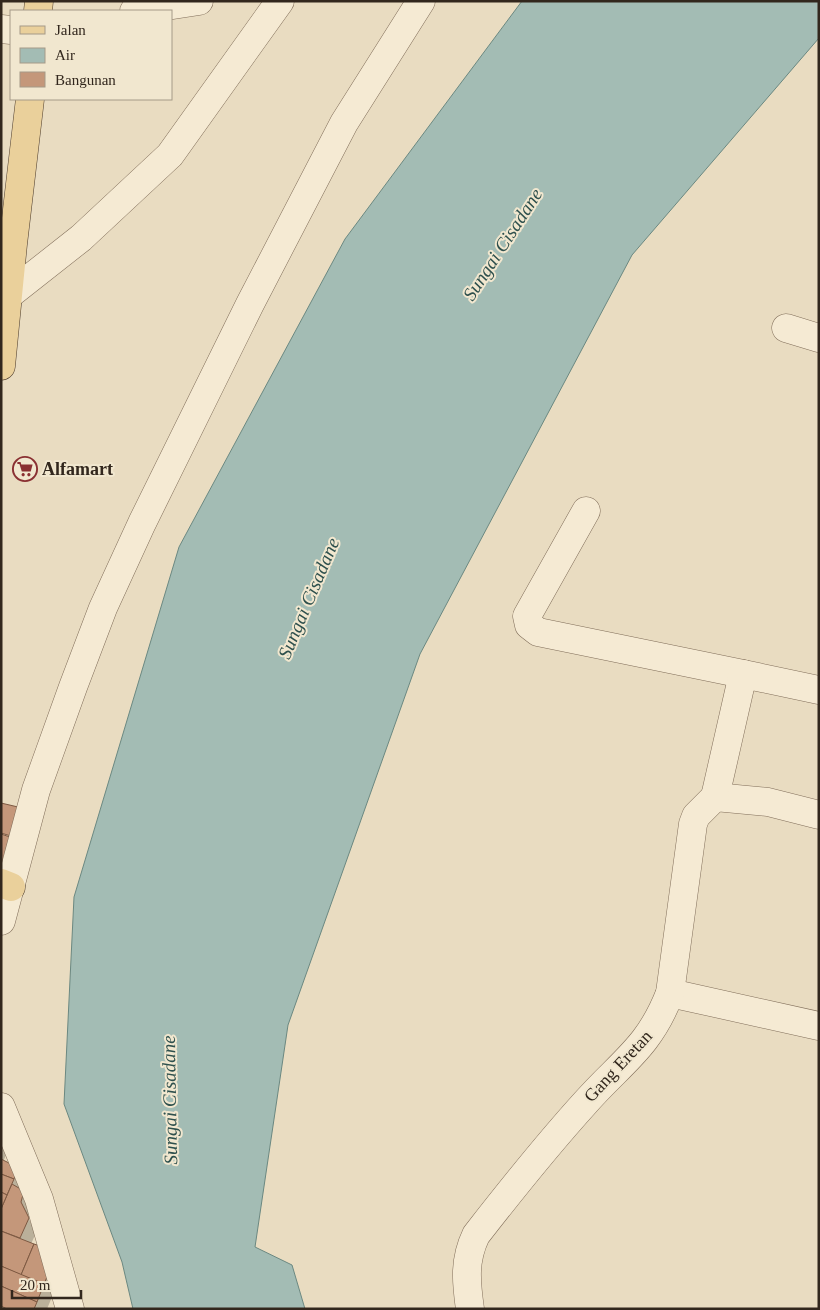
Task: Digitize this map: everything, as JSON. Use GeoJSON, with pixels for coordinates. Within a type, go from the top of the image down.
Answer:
{"type":"FeatureCollection","features":[{"type":"Feature","properties":{"kind":"main road"},"geometry":{"type":"LineString","coordinates":[[1,366],[4,298],[30,100]]}},
{"type":"Feature","properties":{"kind":"street"},"geometry":{"type":"LineString","coordinates":[[140,10],[199,1]]}},
{"type":"Feature","properties":{"kind":"street"},"geometry":{"type":"LineString","coordinates":[[4,298],[81,238],[170,155],[280,1]]}},
{"type":"Feature","properties":{"kind":"street"},"geometry":{"type":"LineString","coordinates":[[1,921],[6,885],[36,790],[72,687],[103,608],[142,523],[250,304],[344,124],[421,1]]}},
{"type":"Feature","properties":{"kind":"street"},"geometry":{"type":"LineString","coordinates":[[786,328],[819,338]]}},
{"type":"Feature","properties":{"kind":"street"},"geometry":{"type":"LineString","coordinates":[[586,511],[526,616],[529,625],[538,632],[819,690]]}},
{"type":"Feature","properties":{"kind":"street"},"geometry":{"type":"LineString","coordinates":[[743,674],[715,797],[768,802],[819,815]]}},
{"type":"Feature","properties":{"kind":"street","name":"Gang Eretan"},"geometry":{"type":"LineString","coordinates":[[470,1309],[466,1266],[469,1250],[476,1235],[584,1103],[646,1040],[660,1019],[670,993],[692,824],[696,816],[715,797]]}},
{"type":"Feature","properties":{"kind":"street"},"geometry":{"type":"LineString","coordinates":[[670,993],[819,1026]]}},
{"type":"Feature","properties":{"kind":"street"},"geometry":{"type":"LineString","coordinates":[[1,1107],[39,1199],[63,1278],[70,1309]]}},
{"type":"Feature","properties":{"kind":"street"},"geometry":{"type":"LineString","coordinates":[[50,1309],[63,1278]]}},
{"type":"Feature","properties":{"kind":"water","name":"Sungai Cisadane"},"geometry":{"type":"Polygon","coordinates":[[[522,1],[819,1],[819,38],[632,255],[420,654],[288,1025],[255,1247],[292,1265],[305,1309],[133,1309],[122,1262],[64,1104],[74,897],[179,547],[345,239],[522,1]]]}},
{"type":"Feature","properties":{"kind":"building"},"geometry":{"type":"Polygon","coordinates":[[[1,803],[18,807],[11,836],[1,833],[1,803]]]}},
{"type":"Feature","properties":{"kind":"building"},"geometry":{"type":"Polygon","coordinates":[[[1,834],[10,837],[1,871],[1,834]]]}},
{"type":"Feature","properties":{"kind":"building"},"geometry":{"type":"Polygon","coordinates":[[[1,1159],[15,1166],[17,1171],[14,1179],[1,1174],[1,1159]]]}},
{"type":"Feature","properties":{"kind":"building"},"geometry":{"type":"Polygon","coordinates":[[[1,1174],[14,1179],[7,1195],[1,1192],[1,1174]]]}},
{"type":"Feature","properties":{"kind":"building"},"geometry":{"type":"Polygon","coordinates":[[[12,1184],[24,1191],[21,1202],[29,1218],[20,1238],[1,1231],[1,1209],[12,1184]]]}},
{"type":"Feature","properties":{"kind":"building"},"geometry":{"type":"Polygon","coordinates":[[[1,1192],[7,1195],[1,1209],[1,1192]]]}},
{"type":"Feature","properties":{"kind":"building"},"geometry":{"type":"Polygon","coordinates":[[[1,1231],[34,1244],[21,1275],[1,1266],[1,1231]]]}},
{"type":"Feature","properties":{"kind":"building"},"geometry":{"type":"Polygon","coordinates":[[[34,1244],[43,1247],[50,1270],[44,1284],[21,1275],[34,1244]]]}},
{"type":"Feature","properties":{"kind":"building"},"geometry":{"type":"Polygon","coordinates":[[[1,1266],[44,1284],[37,1302],[1,1286],[1,1266]]]}},
{"type":"Feature","properties":{"kind":"building"},"geometry":{"type":"Polygon","coordinates":[[[1,1286],[37,1302],[34,1309],[7,1309],[1,1306],[1,1286]]]}},
{"type":"Feature","properties":{"kind":"place","name":"Alfamart"},"geometry":{"type":"Point","coordinates":[25,469]}}]}
